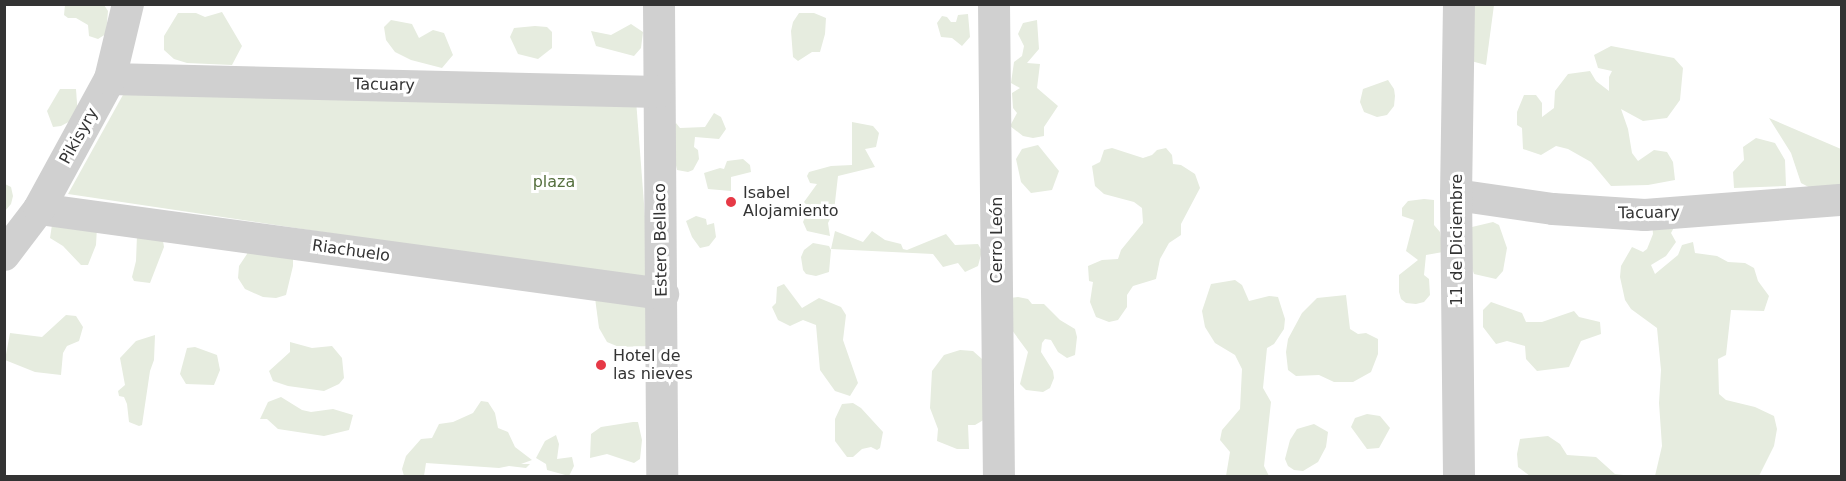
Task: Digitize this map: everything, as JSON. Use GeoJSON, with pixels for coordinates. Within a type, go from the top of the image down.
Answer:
{"type":"FeatureCollection","features":[{"type":"Feature","properties":{"kind":"street","name":"Pikisyry"},"geometry":{"type":"LineString","coordinates":[[4,255],[39,209],[110,79],[128,4]]}},
{"type":"Feature","properties":{"kind":"street","name":"Estero Bellaco"},"geometry":{"type":"LineString","coordinates":[[659,4],[658,92],[663,294],[662,477]]}},
{"type":"Feature","properties":{"kind":"street","name":"Cerro León"},"geometry":{"type":"LineString","coordinates":[[994,4],[999,477]]}},
{"type":"Feature","properties":{"kind":"street","name":"11 de Diciembre"},"geometry":{"type":"LineString","coordinates":[[1459,4],[1456,195],[1459,477]]}},
{"type":"Feature","properties":{"kind":"street","name":"Tacuary"},"geometry":{"type":"LineString","coordinates":[[110,79],[658,92]]}},
{"type":"Feature","properties":{"kind":"street","name":"Tacuary"},"geometry":{"type":"LineString","coordinates":[[1456,195],[1553,209],[1645,216],[1842,200]]}},
{"type":"Feature","properties":{"kind":"street","name":"Riachuelo"},"geometry":{"type":"LineString","coordinates":[[39,209],[663,294]]}},
{"type":"Feature","properties":{"kind":"green space"},"geometry":{"type":"Polygon","coordinates":[[[65,5],[104,5],[108,11],[106,34],[98,39],[89,36],[88,25],[76,18],[68,18],[64,15],[65,5]]]}},
{"type":"Feature","properties":{"kind":"green space"},"geometry":{"type":"Polygon","coordinates":[[[1458,5],[1494,5],[1486,65],[1471,61],[1458,5]]]}},
{"type":"Feature","properties":{"kind":"green space"},"geometry":{"type":"Polygon","coordinates":[[[222,12],[242,46],[232,65],[187,63],[174,59],[164,50],[164,36],[178,13],[196,13],[205,17],[222,12]]]}},
{"type":"Feature","properties":{"kind":"green space"},"geometry":{"type":"Polygon","coordinates":[[[799,13],[814,13],[826,18],[820,52],[812,52],[798,61],[793,57],[791,31],[793,22],[799,13]]]}},
{"type":"Feature","properties":{"kind":"green space"},"geometry":{"type":"Polygon","coordinates":[[[968,14],[970,37],[962,46],[952,38],[941,37],[937,23],[942,16],[947,17],[951,22],[956,22],[958,15],[968,14]]]}},
{"type":"Feature","properties":{"kind":"green space"},"geometry":{"type":"Polygon","coordinates":[[[391,20],[412,24],[419,38],[433,30],[444,33],[453,55],[442,68],[411,60],[395,52],[386,40],[384,27],[391,20]]]}},
{"type":"Feature","properties":{"kind":"green space"},"geometry":{"type":"Polygon","coordinates":[[[1037,20],[1039,49],[1027,63],[1040,64],[1037,88],[1058,106],[1044,127],[1044,136],[1033,138],[1023,136],[1010,126],[1017,113],[1013,108],[1012,93],[1020,88],[1011,83],[1014,62],[1022,56],[1024,46],[1018,34],[1023,23],[1037,20]]]}},
{"type":"Feature","properties":{"kind":"green space"},"geometry":{"type":"Polygon","coordinates":[[[631,24],[643,32],[641,48],[634,56],[596,46],[591,31],[611,35],[631,24]]]}},
{"type":"Feature","properties":{"kind":"green space"},"geometry":{"type":"Polygon","coordinates":[[[547,27],[552,32],[552,48],[538,59],[518,54],[510,37],[514,28],[547,27]]]}},
{"type":"Feature","properties":{"kind":"green space"},"geometry":{"type":"Polygon","coordinates":[[[1611,46],[1674,58],[1683,68],[1680,100],[1667,118],[1643,121],[1621,109],[1628,129],[1632,153],[1638,161],[1654,150],[1667,152],[1673,162],[1675,180],[1648,185],[1611,186],[1591,162],[1568,149],[1556,146],[1541,155],[1523,149],[1522,128],[1517,125],[1517,112],[1524,95],[1536,95],[1542,103],[1542,117],[1554,108],[1555,91],[1568,74],[1590,71],[1596,81],[1609,91],[1609,77],[1612,71],[1598,68],[1594,55],[1611,46]]]}},
{"type":"Feature","properties":{"kind":"green space"},"geometry":{"type":"Polygon","coordinates":[[[1388,80],[1394,89],[1394,106],[1387,115],[1377,117],[1364,112],[1360,102],[1363,89],[1388,80]]]}},
{"type":"Feature","properties":{"kind":"green space","name":"plaza"},"geometry":{"type":"Polygon","coordinates":[[[129,84],[636,100],[650,281],[68,194],[129,84]]]}},
{"type":"Feature","properties":{"kind":"green space"},"geometry":{"type":"Polygon","coordinates":[[[60,89],[76,89],[78,117],[61,126],[53,127],[47,111],[60,89]]]}},
{"type":"Feature","properties":{"kind":"green space"},"geometry":{"type":"Polygon","coordinates":[[[714,113],[721,117],[726,129],[719,139],[695,137],[694,147],[698,150],[699,159],[693,170],[688,172],[677,170],[668,131],[676,123],[680,128],[705,127],[714,113]]]}},
{"type":"Feature","properties":{"kind":"green space"},"geometry":{"type":"Polygon","coordinates":[[[1769,118],[1841,149],[1841,189],[1820,193],[1801,183],[1791,153],[1769,118]]]}},
{"type":"Feature","properties":{"kind":"green space"},"geometry":{"type":"Polygon","coordinates":[[[852,122],[873,126],[879,133],[876,147],[865,149],[875,167],[838,176],[834,211],[828,223],[830,236],[807,231],[803,222],[809,208],[804,202],[817,184],[810,183],[807,176],[809,172],[831,166],[852,165],[852,122]]]}},
{"type":"Feature","properties":{"kind":"green space"},"geometry":{"type":"Polygon","coordinates":[[[1756,138],[1775,143],[1785,160],[1786,186],[1734,188],[1733,172],[1744,160],[1743,147],[1756,138]]]}},
{"type":"Feature","properties":{"kind":"green space"},"geometry":{"type":"Polygon","coordinates":[[[1038,145],[1059,171],[1052,190],[1031,193],[1021,182],[1016,159],[1022,149],[1038,145]]]}},
{"type":"Feature","properties":{"kind":"green space"},"geometry":{"type":"Polygon","coordinates":[[[1112,148],[1143,158],[1166,148],[1172,155],[1173,164],[1181,165],[1195,174],[1200,188],[1181,224],[1181,235],[1169,243],[1160,259],[1156,279],[1133,286],[1127,295],[1127,307],[1118,320],[1109,322],[1096,317],[1090,302],[1093,282],[1089,281],[1088,266],[1102,260],[1118,259],[1121,250],[1143,223],[1142,208],[1134,202],[1104,194],[1095,186],[1092,166],[1100,162],[1104,150],[1112,148]]]}},
{"type":"Feature","properties":{"kind":"green space"},"geometry":{"type":"Polygon","coordinates":[[[743,159],[750,165],[751,172],[731,177],[731,191],[708,189],[704,173],[724,169],[727,161],[743,159]]]}},
{"type":"Feature","properties":{"kind":"green space"},"geometry":{"type":"Polygon","coordinates":[[[5,184],[11,187],[13,196],[11,204],[5,211],[5,184]]]}},
{"type":"Feature","properties":{"kind":"green space"},"geometry":{"type":"Polygon","coordinates":[[[1434,200],[1434,225],[1440,232],[1443,252],[1426,255],[1424,275],[1429,279],[1430,295],[1424,302],[1406,303],[1401,299],[1399,292],[1399,275],[1418,260],[1406,251],[1414,220],[1402,216],[1402,208],[1408,201],[1434,200]]]}},
{"type":"Feature","properties":{"kind":"green space"},"geometry":{"type":"Polygon","coordinates":[[[696,216],[706,219],[707,225],[714,223],[716,237],[709,246],[700,248],[692,237],[686,221],[696,216]]]}},
{"type":"Feature","properties":{"kind":"green space"},"geometry":{"type":"Polygon","coordinates":[[[53,218],[97,227],[96,245],[88,265],[81,265],[63,246],[50,238],[53,218]]]}},
{"type":"Feature","properties":{"kind":"green space"},"geometry":{"type":"Polygon","coordinates":[[[1493,222],[1499,225],[1507,248],[1503,271],[1496,279],[1474,274],[1465,248],[1465,235],[1472,227],[1493,222]]]}},
{"type":"Feature","properties":{"kind":"green space"},"geometry":{"type":"Polygon","coordinates":[[[1652,222],[1677,222],[1671,233],[1676,242],[1666,256],[1651,265],[1655,274],[1678,255],[1682,245],[1693,242],[1695,253],[1717,256],[1728,262],[1745,263],[1754,268],[1758,281],[1769,296],[1764,311],[1731,310],[1726,355],[1718,359],[1719,394],[1726,400],[1755,407],[1774,416],[1777,429],[1774,446],[1759,476],[1655,476],[1662,446],[1659,403],[1661,370],[1657,328],[1631,309],[1625,300],[1620,277],[1621,266],[1632,247],[1643,252],[1647,249],[1653,234],[1652,222]]]}},
{"type":"Feature","properties":{"kind":"green space"},"geometry":{"type":"Polygon","coordinates":[[[835,231],[863,242],[872,231],[885,240],[901,244],[903,249],[907,250],[946,234],[955,245],[978,244],[982,251],[978,266],[965,272],[958,263],[943,267],[933,254],[831,249],[835,231]]]}},
{"type":"Feature","properties":{"kind":"green space"},"geometry":{"type":"Polygon","coordinates":[[[137,235],[163,241],[164,247],[150,283],[134,281],[132,277],[136,261],[137,235]]]}},
{"type":"Feature","properties":{"kind":"green space"},"geometry":{"type":"Polygon","coordinates":[[[813,243],[829,246],[831,250],[829,272],[816,276],[806,274],[801,257],[804,250],[813,243]]]}},
{"type":"Feature","properties":{"kind":"green space"},"geometry":{"type":"Polygon","coordinates":[[[248,247],[293,249],[293,266],[286,295],[276,298],[263,297],[245,289],[238,278],[239,266],[247,254],[248,247]]]}},
{"type":"Feature","properties":{"kind":"green space"},"geometry":{"type":"Polygon","coordinates":[[[1235,280],[1242,285],[1249,301],[1269,296],[1278,297],[1285,319],[1284,329],[1274,344],[1267,348],[1263,388],[1271,402],[1264,466],[1269,476],[1226,476],[1230,452],[1220,440],[1222,430],[1240,409],[1242,369],[1235,355],[1215,343],[1205,327],[1202,311],[1211,284],[1235,280]]]}},
{"type":"Feature","properties":{"kind":"green space"},"geometry":{"type":"Polygon","coordinates":[[[784,284],[802,308],[819,298],[841,307],[846,315],[843,340],[858,383],[850,396],[835,391],[820,370],[816,325],[803,320],[790,326],[778,320],[772,307],[776,303],[777,287],[784,284]]]}},
{"type":"Feature","properties":{"kind":"green space"},"geometry":{"type":"Polygon","coordinates":[[[1346,295],[1350,329],[1358,334],[1366,333],[1378,339],[1378,354],[1371,372],[1353,382],[1334,382],[1319,375],[1296,376],[1288,370],[1286,352],[1288,339],[1302,313],[1317,298],[1346,295]]]}},
{"type":"Feature","properties":{"kind":"green space"},"geometry":{"type":"Polygon","coordinates":[[[595,298],[646,307],[651,346],[619,347],[607,342],[599,328],[595,298]]]}},
{"type":"Feature","properties":{"kind":"green space"},"geometry":{"type":"Polygon","coordinates":[[[1010,298],[1028,299],[1032,304],[1044,304],[1060,320],[1075,329],[1077,337],[1075,355],[1067,358],[1058,352],[1051,340],[1045,339],[1042,343],[1041,352],[1053,371],[1054,378],[1050,388],[1043,392],[1026,390],[1020,384],[1028,352],[1006,322],[1010,298]]]}},
{"type":"Feature","properties":{"kind":"green space"},"geometry":{"type":"Polygon","coordinates":[[[1491,302],[1522,313],[1526,322],[1542,322],[1574,311],[1579,317],[1600,322],[1601,334],[1581,341],[1569,367],[1537,371],[1526,359],[1525,346],[1507,341],[1496,344],[1483,327],[1483,310],[1491,302]]]}},
{"type":"Feature","properties":{"kind":"green space"},"geometry":{"type":"Polygon","coordinates":[[[66,315],[76,316],[83,327],[79,341],[67,346],[63,353],[61,375],[35,372],[5,360],[10,333],[42,337],[66,315]]]}},
{"type":"Feature","properties":{"kind":"green space"},"geometry":{"type":"Polygon","coordinates":[[[155,335],[154,360],[150,371],[142,425],[139,426],[129,422],[127,404],[124,397],[119,396],[118,391],[125,385],[120,358],[136,341],[155,335]]]}},
{"type":"Feature","properties":{"kind":"green space"},"geometry":{"type":"Polygon","coordinates":[[[290,342],[312,348],[332,346],[342,358],[344,378],[339,384],[324,391],[288,386],[273,381],[269,371],[290,352],[290,342]]]}},
{"type":"Feature","properties":{"kind":"green space"},"geometry":{"type":"Polygon","coordinates":[[[195,347],[217,355],[220,370],[214,385],[186,384],[180,374],[187,348],[195,347]]]}},
{"type":"Feature","properties":{"kind":"green space"},"geometry":{"type":"Polygon","coordinates":[[[960,350],[973,351],[982,359],[990,373],[992,415],[975,425],[968,425],[969,449],[957,449],[937,441],[938,429],[930,408],[932,371],[944,355],[960,350]]]}},
{"type":"Feature","properties":{"kind":"green space"},"geometry":{"type":"Polygon","coordinates":[[[281,397],[302,410],[311,412],[333,409],[353,415],[349,430],[324,436],[278,429],[267,419],[260,419],[268,402],[281,397]]]}},
{"type":"Feature","properties":{"kind":"green space"},"geometry":{"type":"Polygon","coordinates":[[[481,401],[488,402],[495,413],[498,428],[508,432],[515,447],[532,460],[521,464],[530,464],[526,468],[426,463],[424,476],[404,476],[402,469],[406,456],[421,439],[432,438],[439,424],[453,422],[473,413],[481,401]]]}},
{"type":"Feature","properties":{"kind":"green space"},"geometry":{"type":"Polygon","coordinates":[[[853,403],[861,408],[883,432],[880,448],[877,450],[871,447],[862,449],[853,457],[847,457],[835,441],[835,419],[842,404],[853,403]]]}},
{"type":"Feature","properties":{"kind":"green space"},"geometry":{"type":"Polygon","coordinates":[[[1367,414],[1380,416],[1390,428],[1379,448],[1367,449],[1351,427],[1355,418],[1367,414]]]}},
{"type":"Feature","properties":{"kind":"green space"},"geometry":{"type":"Polygon","coordinates":[[[638,422],[642,440],[640,459],[634,463],[607,454],[590,458],[591,434],[601,427],[638,422]]]}},
{"type":"Feature","properties":{"kind":"green space"},"geometry":{"type":"Polygon","coordinates":[[[1314,424],[1328,432],[1326,447],[1318,462],[1303,471],[1294,470],[1288,466],[1285,459],[1290,440],[1297,429],[1314,424]]]}},
{"type":"Feature","properties":{"kind":"green space"},"geometry":{"type":"Polygon","coordinates":[[[556,435],[559,444],[557,459],[572,457],[574,466],[569,476],[547,470],[546,464],[536,458],[545,441],[556,435]]]}},
{"type":"Feature","properties":{"kind":"green space"},"geometry":{"type":"Polygon","coordinates":[[[1548,436],[1560,444],[1567,455],[1596,457],[1615,474],[1632,476],[1530,476],[1518,467],[1517,454],[1520,439],[1548,436]]]}},
{"type":"Feature","properties":{"kind":"place","name":"Isabel Alojamiento"},"geometry":{"type":"Point","coordinates":[731,202]}},
{"type":"Feature","properties":{"kind":"place","name":"Hotel de las nieves"},"geometry":{"type":"Point","coordinates":[601,365]}}]}
